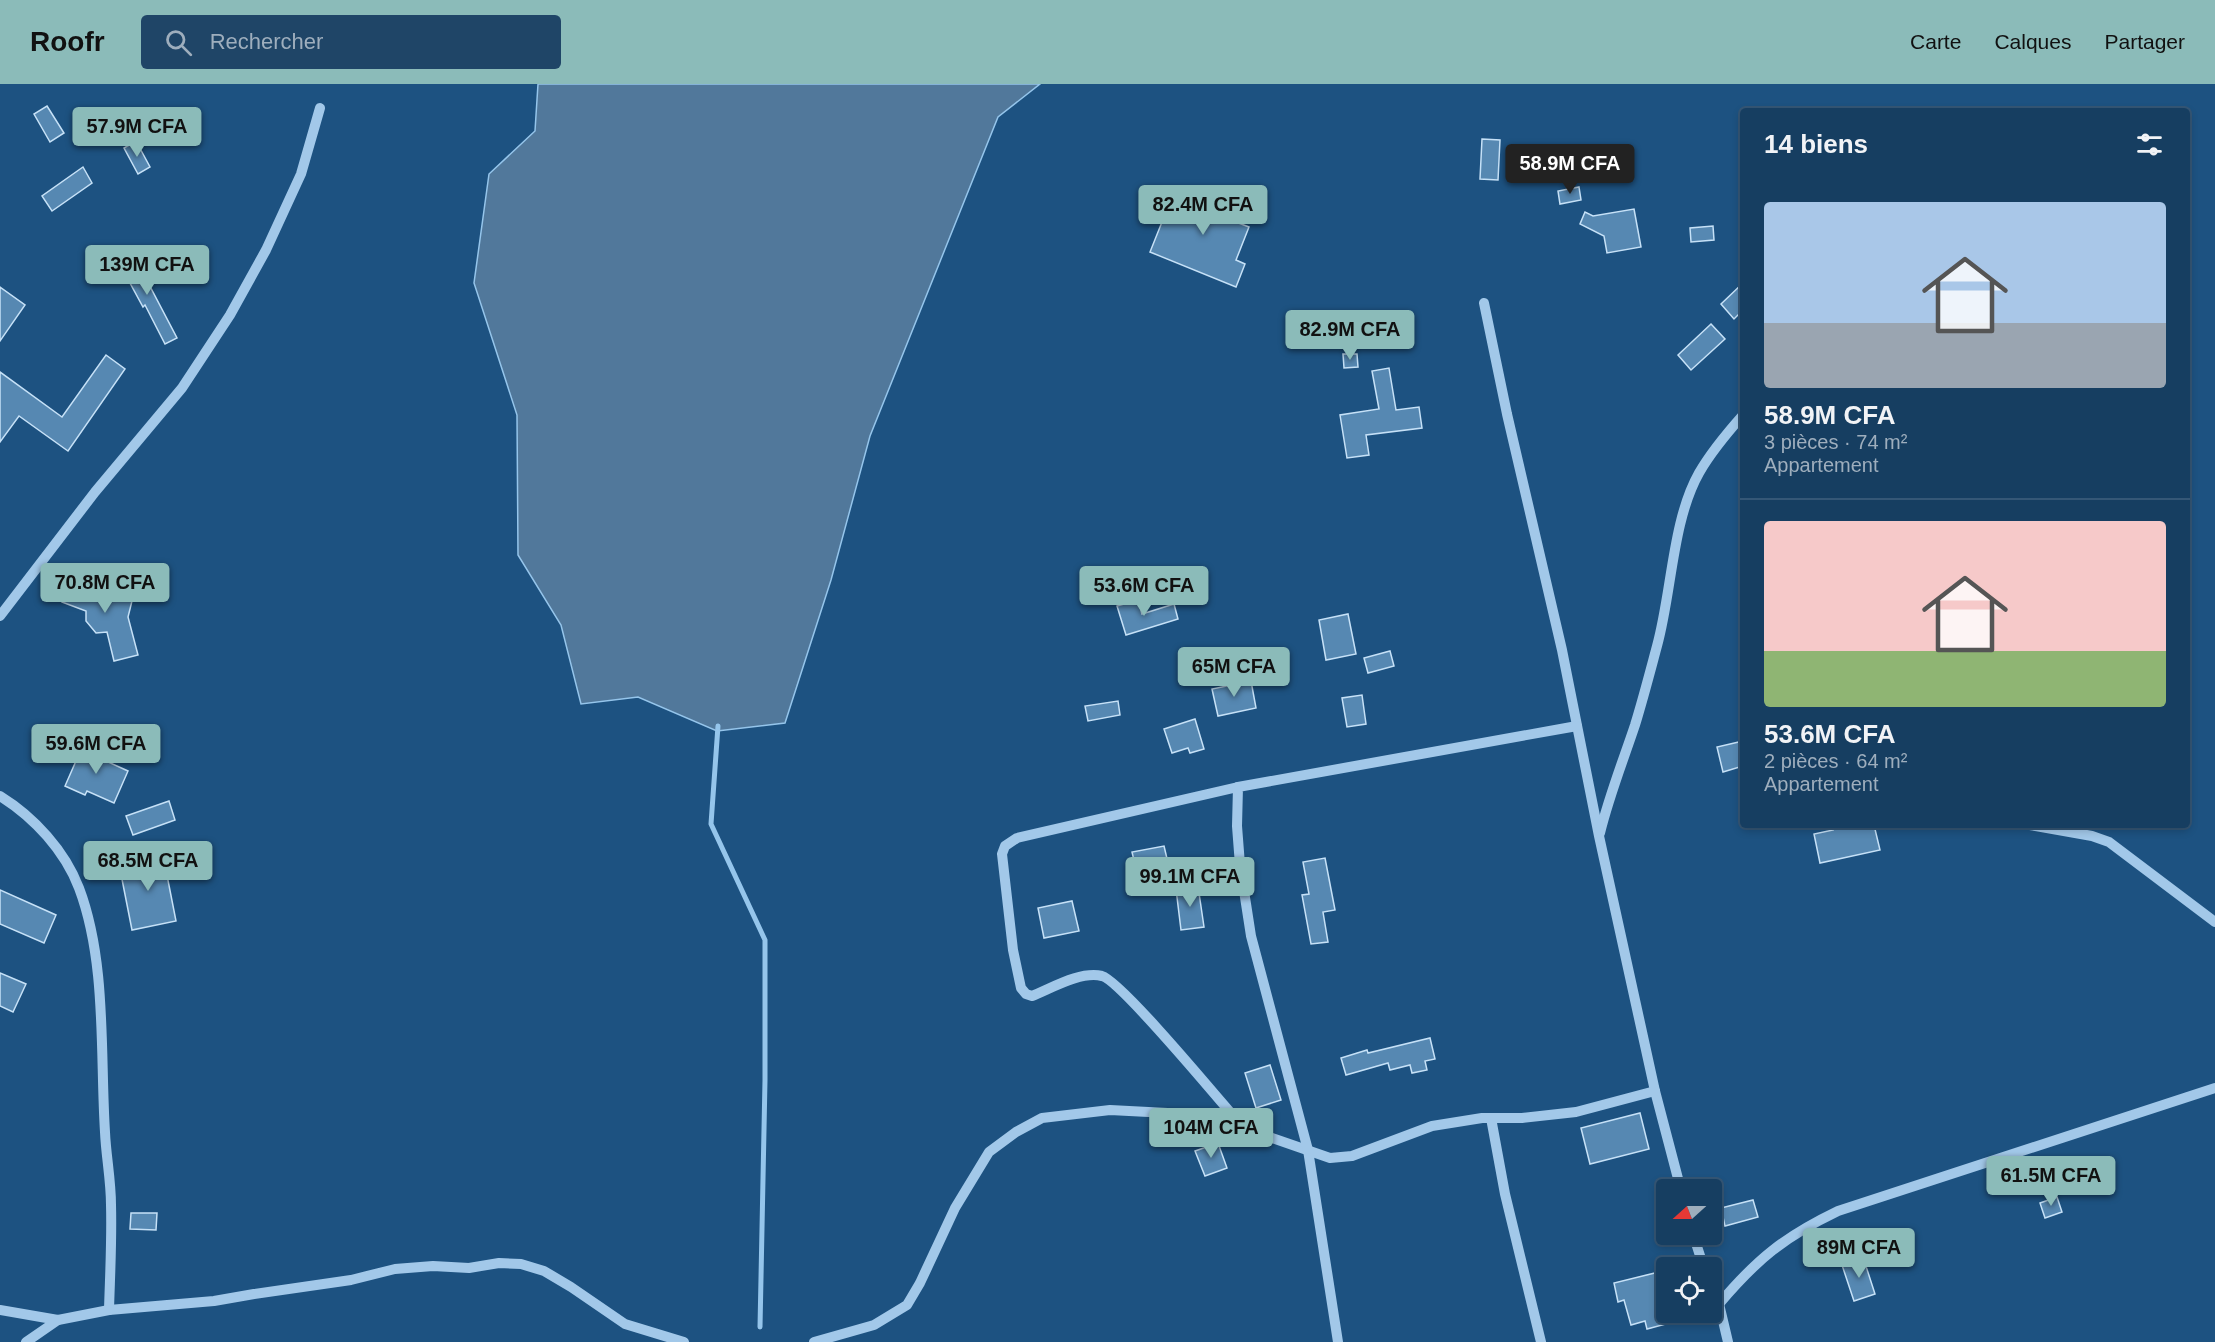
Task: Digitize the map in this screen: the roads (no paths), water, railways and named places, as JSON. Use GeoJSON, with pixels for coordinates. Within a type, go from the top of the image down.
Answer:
{"type":"FeatureCollection","features":[{"type":"Feature","properties":{"kind":"street"},"geometry":{"type":"LineString","coordinates":[[0,616],[95,492],[182,388],[230,315],[266,250],[301,174],[320,108]]}},
{"type":"Feature","properties":{"kind":"street"},"geometry":{"type":"LineString","coordinates":[[1484,303],[1507,414],[1562,650],[1599,836],[1655,1091],[1678,1179]]}},
{"type":"Feature","properties":{"kind":"street"},"geometry":{"type":"LineString","coordinates":[[1599,836],[1608,800],[1635,725],[1663,624],[1685,510],[1698,474],[1740,419]]}},
{"type":"Feature","properties":{"kind":"street"},"geometry":{"type":"LineString","coordinates":[[1242,1126],[1132,1001],[1105,977],[1092,975],[1081,977],[1032,996],[1026,994],[1021,988],[1013,950],[1002,854],[1005,846],[1017,838],[1238,787],[1576,726]]}},
{"type":"Feature","properties":{"kind":"street"},"geometry":{"type":"LineString","coordinates":[[1238,787],[1239,855],[1251,936],[1308,1150],[1338,1342]]}},
{"type":"Feature","properties":{"kind":"street"},"geometry":{"type":"LineString","coordinates":[[0,796],[39,828],[61,853],[79,888],[93,942],[103,1035],[105,1132],[111,1204],[109,1310]]}},
{"type":"Feature","properties":{"kind":"street"},"geometry":{"type":"LineString","coordinates":[[2047,828],[2092,836],[2109,842],[2215,922]]}},
{"type":"Feature","properties":{"kind":"street"},"geometry":{"type":"LineString","coordinates":[[1722,1300],[1743,1275],[1775,1247],[1804,1228],[1838,1211],[2215,1088]]}},
{"type":"Feature","properties":{"kind":"street"},"geometry":{"type":"LineString","coordinates":[[814,1342],[874,1325],[907,1305],[955,1209],[989,1152],[1016,1132],[1042,1118],[1110,1110],[1206,1115],[1330,1158],[1352,1156],[1432,1126],[1491,1118],[1522,1118],[1576,1112],[1655,1091]]}},
{"type":"Feature","properties":{"kind":"street"},"geometry":{"type":"LineString","coordinates":[[1491,1118],[1505,1194],[1541,1342]]}},
{"type":"Feature","properties":{"kind":"street"},"geometry":{"type":"LineString","coordinates":[[0,1310],[58,1320],[109,1310],[214,1301],[254,1293],[351,1280],[395,1269],[433,1266],[469,1268],[499,1263],[521,1264],[544,1272],[562,1282],[626,1324],[684,1342]]}},
{"type":"Feature","properties":{"kind":"street"},"geometry":{"type":"LineString","coordinates":[[1722,1317],[1728,1342]]}},
{"type":"Feature","properties":{"kind":"street"},"geometry":{"type":"LineString","coordinates":[[26,1342],[58,1320]]}},
{"type":"Feature","properties":{"kind":"water"},"geometry":{"type":"Polygon","coordinates":[[[538,84],[1040,84],[998,117],[870,436],[831,580],[785,723],[717,731],[638,697],[581,704],[561,625],[518,555],[517,415],[474,283],[489,174],[535,131],[538,84]]]}},
{"type":"Feature","properties":{"kind":"waterway"},"geometry":{"type":"LineString","coordinates":[[718,726],[711,824],[765,940],[765,1080],[760,1327]]}}]}
